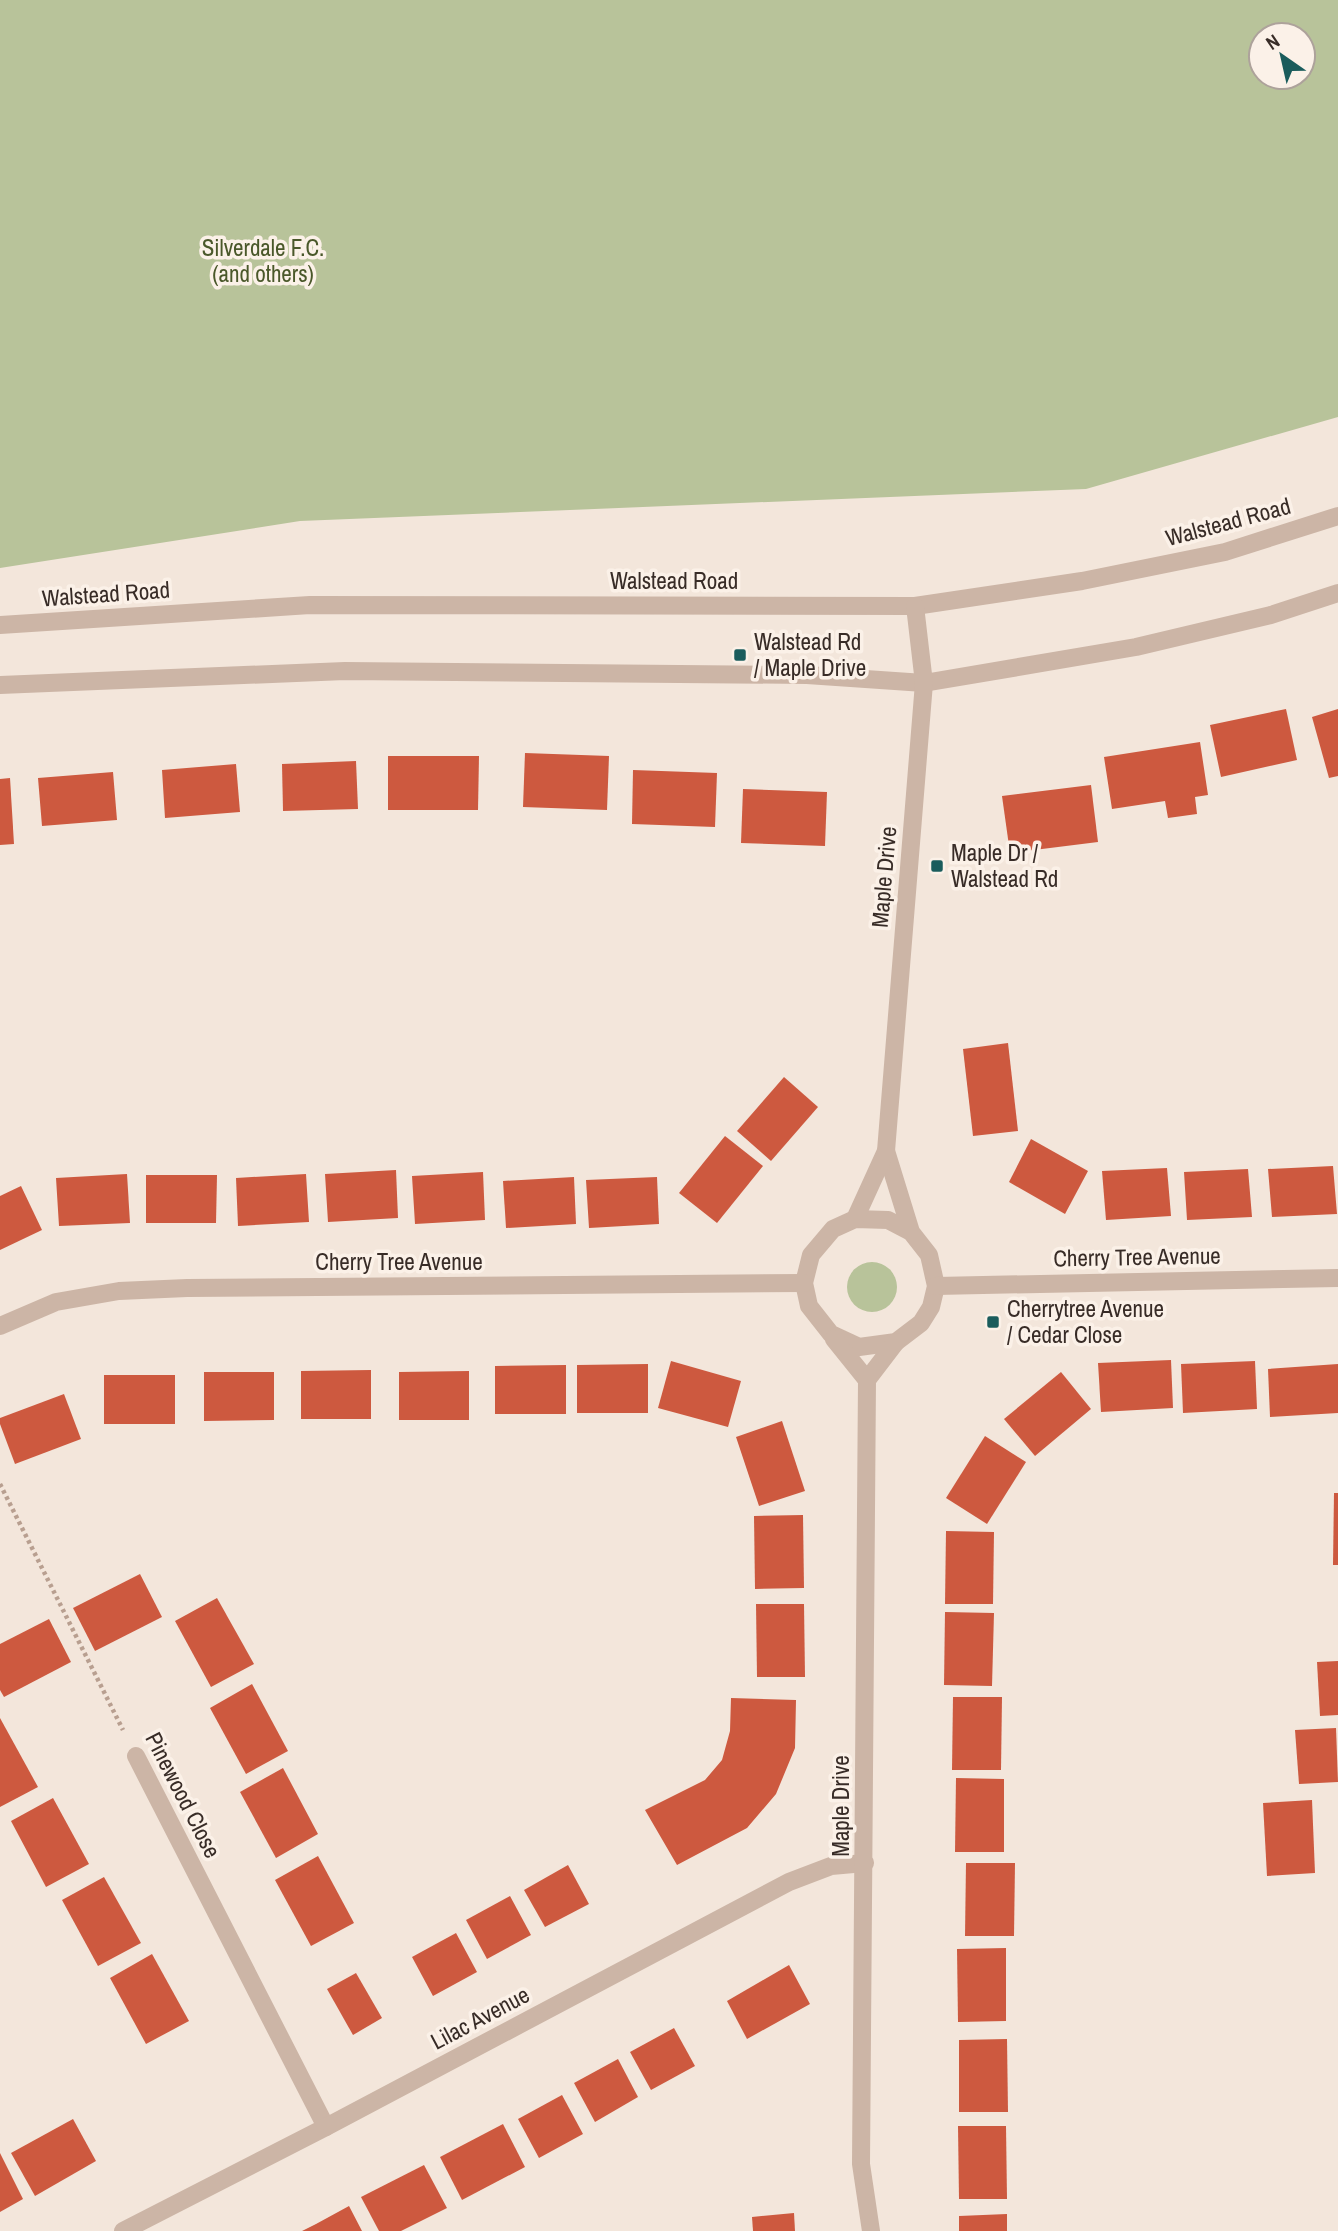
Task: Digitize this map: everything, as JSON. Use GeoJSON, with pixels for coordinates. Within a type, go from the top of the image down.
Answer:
{"type":"FeatureCollection","features":[{"type":"Feature","properties":{"kind":"street","name":"Walstead Road"},"geometry":{"type":"LineString","coordinates":[[0,625],[310,605],[915,606],[1082,580],[1225,552],[1338,516]]}},
{"type":"Feature","properties":{"kind":"street"},"geometry":{"type":"LineString","coordinates":[[0,685],[345,671],[807,675],[924,683],[1136,647],[1271,615],[1338,593]]}},
{"type":"Feature","properties":{"kind":"street","name":"Maple Drive"},"geometry":{"type":"LineString","coordinates":[[855,1219],[886,1152],[924,683],[915,606]]}},
{"type":"Feature","properties":{"kind":"street","name":"Maple Drive"},"geometry":{"type":"LineString","coordinates":[[886,1152],[911,1232],[929,1255],[936,1286]]}},
{"type":"Feature","properties":{"kind":"street"},"geometry":{"type":"LineString","coordinates":[[911,1232],[888,1220],[855,1219],[833,1229],[811,1255],[804,1283],[809,1306],[867,1380],[896,1342],[922,1323],[936,1286]]}},
{"type":"Feature","properties":{"kind":"street","name":"Cherry Tree Avenue"},"geometry":{"type":"LineString","coordinates":[[936,1286],[1338,1278]]}},
{"type":"Feature","properties":{"kind":"street","name":"Cherry Tree Avenue"},"geometry":{"type":"LineString","coordinates":[[0,1326],[56,1301],[119,1291],[804,1283]]}},
{"type":"Feature","properties":{"kind":"street"},"geometry":{"type":"LineString","coordinates":[[831,1335],[859,1347],[896,1342]]}},
{"type":"Feature","properties":{"kind":"street","name":"Maple Drive"},"geometry":{"type":"LineString","coordinates":[[867,1380],[861,2164],[871,2231]]}},
{"type":"Feature","properties":{"kind":"street","name":"Pinewood Close"},"geometry":{"type":"LineString","coordinates":[[136,1756],[326,2127]]}},
{"type":"Feature","properties":{"kind":"street","name":"Lilac Avenue"},"geometry":{"type":"LineString","coordinates":[[123,2231],[326,2127],[789,1882],[831,1866],[865,1863]]}},
{"type":"Feature","properties":{"kind":"path","name":"Pinewood Close"},"geometry":{"type":"LineString","coordinates":[[0,1484],[136,1756]]}},
{"type":"Feature","properties":{"kind":"green space","name":"Silverdale F.C. (and others)"},"geometry":{"type":"Polygon","coordinates":[[[0,0],[1338,0],[1338,417],[1086,489],[300,521],[0,568],[0,0]]]}},
{"type":"Feature","properties":{"kind":"green space"},"geometry":{"type":"Polygon","coordinates":[[[872,1262],[889,1270],[897,1287],[889,1304],[872,1312],[855,1304],[847,1287],[855,1270],[872,1262]]]}},
{"type":"Feature","properties":{"kind":"building"},"geometry":{"type":"Polygon","coordinates":[[[1286,709],[1297,760],[1221,777],[1210,725],[1286,709]]]}},
{"type":"Feature","properties":{"kind":"building"},"geometry":{"type":"Polygon","coordinates":[[[1338,709],[1338,776],[1329,778],[1312,717],[1338,709]]]}},
{"type":"Feature","properties":{"kind":"building"},"geometry":{"type":"Polygon","coordinates":[[[1200,742],[1208,795],[1195,797],[1197,814],[1168,818],[1165,801],[1112,809],[1104,757],[1200,742]]]}},
{"type":"Feature","properties":{"kind":"building"},"geometry":{"type":"Polygon","coordinates":[[[525,753],[609,756],[607,810],[523,807],[525,753]]]}},
{"type":"Feature","properties":{"kind":"building"},"geometry":{"type":"Polygon","coordinates":[[[388,756],[479,756],[478,810],[388,810],[388,756]]]}},
{"type":"Feature","properties":{"kind":"building"},"geometry":{"type":"Polygon","coordinates":[[[356,761],[358,809],[283,811],[282,764],[356,761]]]}},
{"type":"Feature","properties":{"kind":"building"},"geometry":{"type":"Polygon","coordinates":[[[236,764],[240,812],[165,818],[162,770],[236,764]]]}},
{"type":"Feature","properties":{"kind":"building"},"geometry":{"type":"Polygon","coordinates":[[[633,770],[717,773],[715,827],[632,824],[633,770]]]}},
{"type":"Feature","properties":{"kind":"building"},"geometry":{"type":"Polygon","coordinates":[[[113,772],[117,820],[42,826],[38,778],[113,772]]]}},
{"type":"Feature","properties":{"kind":"building"},"geometry":{"type":"Polygon","coordinates":[[[10,778],[14,844],[0,845],[0,779],[10,778]]]}},
{"type":"Feature","properties":{"kind":"building"},"geometry":{"type":"Polygon","coordinates":[[[1091,785],[1098,842],[1010,853],[1002,796],[1091,785]]]}},
{"type":"Feature","properties":{"kind":"building"},"geometry":{"type":"Polygon","coordinates":[[[743,789],[827,792],[825,846],[741,843],[743,789]]]}},
{"type":"Feature","properties":{"kind":"building"},"geometry":{"type":"Polygon","coordinates":[[[1008,1043],[1018,1131],[973,1136],[963,1049],[1008,1043]]]}},
{"type":"Feature","properties":{"kind":"building"},"geometry":{"type":"Polygon","coordinates":[[[784,1077],[818,1107],[771,1161],[737,1131],[784,1077]]]}},
{"type":"Feature","properties":{"kind":"building"},"geometry":{"type":"Polygon","coordinates":[[[725,1136],[763,1166],[717,1223],[679,1193],[725,1136]]]}},
{"type":"Feature","properties":{"kind":"building"},"geometry":{"type":"Polygon","coordinates":[[[1031,1139],[1088,1171],[1065,1214],[1009,1182],[1031,1139]]]}},
{"type":"Feature","properties":{"kind":"building"},"geometry":{"type":"Polygon","coordinates":[[[1333,1166],[1337,1214],[1272,1217],[1268,1169],[1333,1166]]]}},
{"type":"Feature","properties":{"kind":"building"},"geometry":{"type":"Polygon","coordinates":[[[1167,1168],[1171,1216],[1106,1220],[1102,1171],[1167,1168]]]}},
{"type":"Feature","properties":{"kind":"building"},"geometry":{"type":"Polygon","coordinates":[[[1248,1169],[1252,1217],[1187,1220],[1184,1172],[1248,1169]]]}},
{"type":"Feature","properties":{"kind":"building"},"geometry":{"type":"Polygon","coordinates":[[[396,1170],[398,1218],[328,1222],[325,1174],[396,1170]]]}},
{"type":"Feature","properties":{"kind":"building"},"geometry":{"type":"Polygon","coordinates":[[[483,1172],[485,1220],[415,1224],[412,1176],[483,1172]]]}},
{"type":"Feature","properties":{"kind":"building"},"geometry":{"type":"Polygon","coordinates":[[[127,1174],[130,1223],[59,1226],[56,1178],[127,1174]]]}},
{"type":"Feature","properties":{"kind":"building"},"geometry":{"type":"Polygon","coordinates":[[[306,1174],[309,1222],[238,1226],[236,1178],[306,1174]]]}},
{"type":"Feature","properties":{"kind":"building"},"geometry":{"type":"Polygon","coordinates":[[[146,1175],[217,1175],[216,1223],[146,1223],[146,1175]]]}},
{"type":"Feature","properties":{"kind":"building"},"geometry":{"type":"Polygon","coordinates":[[[574,1177],[576,1224],[506,1228],[503,1181],[574,1177]]]}},
{"type":"Feature","properties":{"kind":"building"},"geometry":{"type":"Polygon","coordinates":[[[657,1177],[659,1224],[589,1228],[586,1180],[657,1177]]]}},
{"type":"Feature","properties":{"kind":"building"},"geometry":{"type":"Polygon","coordinates":[[[21,1186],[42,1230],[0,1250],[0,1196],[21,1186]]]}},
{"type":"Feature","properties":{"kind":"building"},"geometry":{"type":"Polygon","coordinates":[[[1171,1360],[1173,1408],[1101,1412],[1098,1363],[1171,1360]]]}},
{"type":"Feature","properties":{"kind":"building"},"geometry":{"type":"Polygon","coordinates":[[[671,1361],[741,1381],[728,1427],[658,1408],[671,1361]]]}},
{"type":"Feature","properties":{"kind":"building"},"geometry":{"type":"Polygon","coordinates":[[[1255,1361],[1257,1409],[1183,1413],[1181,1364],[1255,1361]]]}},
{"type":"Feature","properties":{"kind":"building"},"geometry":{"type":"Polygon","coordinates":[[[648,1364],[648,1413],[577,1413],[577,1365],[648,1364]]]}},
{"type":"Feature","properties":{"kind":"building"},"geometry":{"type":"Polygon","coordinates":[[[1338,1364],[1338,1413],[1270,1417],[1268,1369],[1338,1364]]]}},
{"type":"Feature","properties":{"kind":"building"},"geometry":{"type":"Polygon","coordinates":[[[566,1365],[566,1414],[495,1414],[495,1366],[566,1365]]]}},
{"type":"Feature","properties":{"kind":"building"},"geometry":{"type":"Polygon","coordinates":[[[371,1370],[371,1419],[301,1419],[301,1371],[371,1370]]]}},
{"type":"Feature","properties":{"kind":"building"},"geometry":{"type":"Polygon","coordinates":[[[469,1371],[469,1420],[399,1420],[399,1372],[469,1371]]]}},
{"type":"Feature","properties":{"kind":"building"},"geometry":{"type":"Polygon","coordinates":[[[204,1372],[274,1372],[274,1420],[204,1421],[204,1372]]]}},
{"type":"Feature","properties":{"kind":"building"},"geometry":{"type":"Polygon","coordinates":[[[1061,1372],[1091,1409],[1035,1456],[1004,1419],[1061,1372]]]}},
{"type":"Feature","properties":{"kind":"building"},"geometry":{"type":"Polygon","coordinates":[[[104,1375],[175,1375],[175,1424],[104,1424],[104,1375]]]}},
{"type":"Feature","properties":{"kind":"building"},"geometry":{"type":"Polygon","coordinates":[[[64,1394],[81,1439],[15,1464],[0,1418],[64,1394]]]}},
{"type":"Feature","properties":{"kind":"building"},"geometry":{"type":"Polygon","coordinates":[[[782,1421],[805,1491],[759,1506],[736,1437],[782,1421]]]}},
{"type":"Feature","properties":{"kind":"building"},"geometry":{"type":"Polygon","coordinates":[[[985,1436],[1026,1462],[987,1524],[946,1498],[985,1436]]]}},
{"type":"Feature","properties":{"kind":"building"},"geometry":{"type":"Polygon","coordinates":[[[1334,1493],[1338,1493],[1338,1565],[1333,1565],[1334,1493]]]}},
{"type":"Feature","properties":{"kind":"building"},"geometry":{"type":"Polygon","coordinates":[[[803,1515],[804,1588],[755,1589],[754,1516],[803,1515]]]}},
{"type":"Feature","properties":{"kind":"building"},"geometry":{"type":"Polygon","coordinates":[[[946,1531],[994,1532],[993,1604],[945,1604],[946,1531]]]}},
{"type":"Feature","properties":{"kind":"building"},"geometry":{"type":"Polygon","coordinates":[[[140,1574],[162,1617],[95,1651],[73,1608],[140,1574]]]}},
{"type":"Feature","properties":{"kind":"building"},"geometry":{"type":"Polygon","coordinates":[[[217,1598],[254,1664],[211,1687],[175,1621],[217,1598]]]}},
{"type":"Feature","properties":{"kind":"building"},"geometry":{"type":"Polygon","coordinates":[[[756,1604],[804,1604],[805,1677],[757,1677],[756,1604]]]}},
{"type":"Feature","properties":{"kind":"building"},"geometry":{"type":"Polygon","coordinates":[[[945,1612],[994,1613],[992,1686],[944,1685],[945,1612]]]}},
{"type":"Feature","properties":{"kind":"building"},"geometry":{"type":"Polygon","coordinates":[[[49,1619],[71,1662],[4,1697],[0,1690],[0,1644],[49,1619]]]}},
{"type":"Feature","properties":{"kind":"building"},"geometry":{"type":"Polygon","coordinates":[[[1338,1661],[1338,1715],[1320,1716],[1317,1662],[1338,1661]]]}},
{"type":"Feature","properties":{"kind":"building"},"geometry":{"type":"Polygon","coordinates":[[[252,1684],[288,1751],[246,1774],[210,1708],[252,1684]]]}},
{"type":"Feature","properties":{"kind":"building"},"geometry":{"type":"Polygon","coordinates":[[[953,1697],[1002,1697],[1001,1770],[952,1770],[953,1697]]]}},
{"type":"Feature","properties":{"kind":"building"},"geometry":{"type":"Polygon","coordinates":[[[731,1698],[796,1700],[795,1748],[776,1794],[747,1828],[677,1865],[645,1810],[705,1780],[722,1760],[730,1731],[731,1698]]]}},
{"type":"Feature","properties":{"kind":"building"},"geometry":{"type":"Polygon","coordinates":[[[0,1718],[38,1787],[0,1807],[0,1718]]]}},
{"type":"Feature","properties":{"kind":"building"},"geometry":{"type":"Polygon","coordinates":[[[1336,1728],[1338,1782],[1299,1784],[1295,1730],[1336,1728]]]}},
{"type":"Feature","properties":{"kind":"building"},"geometry":{"type":"Polygon","coordinates":[[[283,1768],[318,1834],[276,1858],[240,1792],[283,1768]]]}},
{"type":"Feature","properties":{"kind":"building"},"geometry":{"type":"Polygon","coordinates":[[[956,1778],[1004,1779],[1004,1852],[955,1852],[956,1778]]]}},
{"type":"Feature","properties":{"kind":"building"},"geometry":{"type":"Polygon","coordinates":[[[53,1798],[89,1864],[46,1887],[11,1821],[53,1798]]]}},
{"type":"Feature","properties":{"kind":"building"},"geometry":{"type":"Polygon","coordinates":[[[1312,1800],[1315,1873],[1267,1876],[1263,1803],[1312,1800]]]}},
{"type":"Feature","properties":{"kind":"building"},"geometry":{"type":"Polygon","coordinates":[[[318,1856],[354,1923],[311,1946],[275,1880],[318,1856]]]}},
{"type":"Feature","properties":{"kind":"building"},"geometry":{"type":"Polygon","coordinates":[[[966,1863],[1015,1863],[1014,1936],[965,1936],[966,1863]]]}},
{"type":"Feature","properties":{"kind":"building"},"geometry":{"type":"Polygon","coordinates":[[[568,1865],[589,1904],[545,1927],[524,1890],[568,1865]]]}},
{"type":"Feature","properties":{"kind":"building"},"geometry":{"type":"Polygon","coordinates":[[[104,1877],[141,1943],[98,1966],[62,1900],[104,1877]]]}},
{"type":"Feature","properties":{"kind":"building"},"geometry":{"type":"Polygon","coordinates":[[[510,1896],[531,1935],[487,1959],[466,1920],[510,1896]]]}},
{"type":"Feature","properties":{"kind":"building"},"geometry":{"type":"Polygon","coordinates":[[[456,1933],[477,1972],[433,1996],[412,1957],[456,1933]]]}},
{"type":"Feature","properties":{"kind":"building"},"geometry":{"type":"Polygon","coordinates":[[[1006,1948],[1006,2021],[958,2022],[957,1949],[1006,1948]]]}},
{"type":"Feature","properties":{"kind":"building"},"geometry":{"type":"Polygon","coordinates":[[[152,1954],[189,2021],[146,2044],[110,1978],[152,1954]]]}},
{"type":"Feature","properties":{"kind":"building"},"geometry":{"type":"Polygon","coordinates":[[[789,1965],[810,2004],[747,2039],[727,2001],[789,1965]]]}},
{"type":"Feature","properties":{"kind":"building"},"geometry":{"type":"Polygon","coordinates":[[[356,1973],[382,2018],[353,2035],[327,1989],[356,1973]]]}},
{"type":"Feature","properties":{"kind":"building"},"geometry":{"type":"Polygon","coordinates":[[[674,2028],[695,2066],[651,2090],[630,2052],[674,2028]]]}},
{"type":"Feature","properties":{"kind":"building"},"geometry":{"type":"Polygon","coordinates":[[[1007,2039],[1008,2112],[959,2112],[959,2040],[1007,2039]]]}},
{"type":"Feature","properties":{"kind":"building"},"geometry":{"type":"Polygon","coordinates":[[[618,2059],[638,2097],[595,2122],[574,2083],[618,2059]]]}},
{"type":"Feature","properties":{"kind":"building"},"geometry":{"type":"Polygon","coordinates":[[[562,2095],[583,2134],[539,2158],[518,2119],[562,2095]]]}},
{"type":"Feature","properties":{"kind":"building"},"geometry":{"type":"Polygon","coordinates":[[[73,2119],[96,2161],[35,2196],[11,2153],[73,2119]]]}},
{"type":"Feature","properties":{"kind":"building"},"geometry":{"type":"Polygon","coordinates":[[[503,2124],[525,2167],[462,2200],[440,2157],[503,2124]]]}},
{"type":"Feature","properties":{"kind":"building"},"geometry":{"type":"Polygon","coordinates":[[[958,2126],[1006,2126],[1007,2199],[959,2199],[958,2126]]]}},
{"type":"Feature","properties":{"kind":"building"},"geometry":{"type":"Polygon","coordinates":[[[0,2153],[23,2199],[0,2212],[0,2153]]]}},
{"type":"Feature","properties":{"kind":"building"},"geometry":{"type":"Polygon","coordinates":[[[424,2165],[447,2208],[401,2231],[379,2231],[361,2197],[424,2165]]]}},
{"type":"Feature","properties":{"kind":"building"},"geometry":{"type":"Polygon","coordinates":[[[349,2206],[362,2231],[302,2231],[316,2224],[349,2206]]]}},
{"type":"Feature","properties":{"kind":"building"},"geometry":{"type":"Polygon","coordinates":[[[794,2213],[795,2231],[753,2231],[752,2217],[794,2213]]]}},
{"type":"Feature","properties":{"kind":"building"},"geometry":{"type":"Polygon","coordinates":[[[1007,2214],[1007,2231],[959,2231],[959,2216],[1007,2214]]]}},
{"type":"Feature","properties":{"kind":"place","name":"Walstead Rd / Maple Drive"},"geometry":{"type":"Point","coordinates":[740,655]}},
{"type":"Feature","properties":{"kind":"place","name":"Maple Dr / Walstead Rd"},"geometry":{"type":"Point","coordinates":[937,866]}},
{"type":"Feature","properties":{"kind":"place","name":"Cherrytree Avenue / Cedar Close"},"geometry":{"type":"Point","coordinates":[993,1322]}}]}
